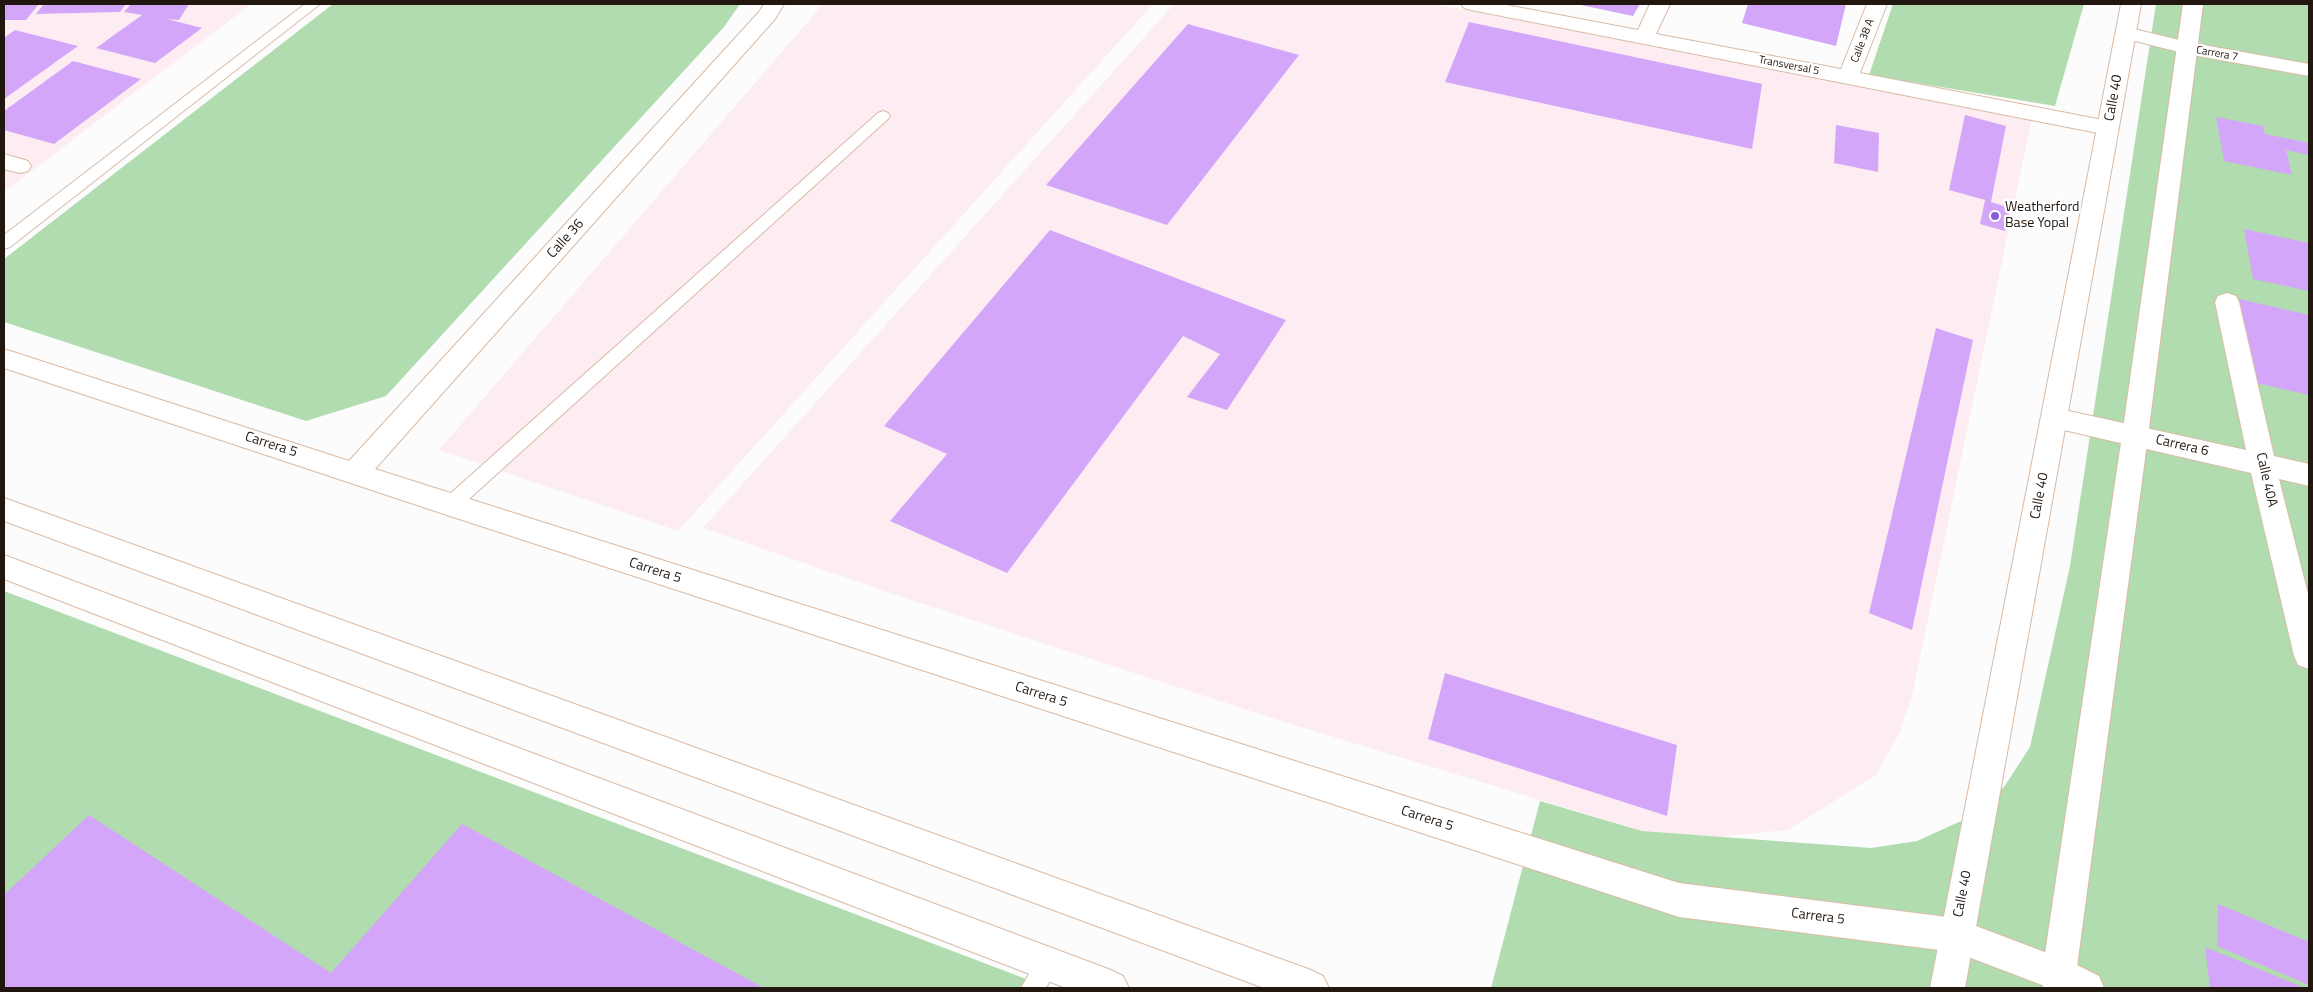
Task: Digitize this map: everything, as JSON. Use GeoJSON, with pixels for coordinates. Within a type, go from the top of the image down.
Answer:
{"type":"FeatureCollection","features":[{"type":"Feature","properties":{"kind":"main road","name":"Calle 36"},"geometry":{"type":"LineString","coordinates":[[355,473],[754,30],[774,4]]}},
{"type":"Feature","properties":{"kind":"main road","name":"Transversal 5"},"geometry":{"type":"LineString","coordinates":[[1470,4],[2108,128]]}},
{"type":"Feature","properties":{"kind":"main road"},"geometry":{"type":"LineString","coordinates":[[1644,38],[1660,4]]}},
{"type":"Feature","properties":{"kind":"main road","name":"Calle 38 A"},"geometry":{"type":"LineString","coordinates":[[1848,78],[1877,4]]}},
{"type":"Feature","properties":{"kind":"main road","name":"Calle 40"},"geometry":{"type":"LineString","coordinates":[[1947,988],[1955,935],[2131,4]]}},
{"type":"Feature","properties":{"kind":"main road"},"geometry":{"type":"LineString","coordinates":[[2069,984],[2135,436],[2193,4]]}},
{"type":"Feature","properties":{"kind":"main road","name":"Carrera 7"},"geometry":{"type":"LineString","coordinates":[[2126,33],[2187,48],[2309,70]]}},
{"type":"Feature","properties":{"kind":"main road","name":"Calle 40A"},"geometry":{"type":"LineString","coordinates":[[2226,302],[2262,464],[2309,656]]}},
{"type":"Feature","properties":{"kind":"main road","name":"Carrera 5"},"geometry":{"type":"LineString","coordinates":[[4,358],[450,505],[1679,900],[1955,935],[2069,984]]}},
{"type":"Feature","properties":{"kind":"main road","name":"Carrera 6"},"geometry":{"type":"LineString","coordinates":[[2054,418],[2309,475]]}},
{"type":"Feature","properties":{"kind":"main road"},"geometry":{"type":"LineString","coordinates":[[4,509],[1311,988]]}},
{"type":"Feature","properties":{"kind":"main road"},"geometry":{"type":"LineString","coordinates":[[4,568],[1040,976],[1111,988]]}},
{"type":"Feature","properties":{"kind":"lane"},"geometry":{"type":"LineString","coordinates":[[4,243],[314,4]]}},
{"type":"Feature","properties":{"kind":"lane"},"geometry":{"type":"LineString","coordinates":[[450,505],[883,116]]}},
{"type":"Feature","properties":{"kind":"shaded area"},"geometry":{"type":"Polygon","coordinates":[[[4,4],[251,4],[4,192],[4,4]]]}},
{"type":"Feature","properties":{"kind":"shaded area"},"geometry":{"type":"Polygon","coordinates":[[[823,4],[1153,4],[678,531],[439,450],[823,4]]]}},
{"type":"Feature","properties":{"kind":"shaded area"},"geometry":{"type":"Polygon","coordinates":[[[1174,4],[1432,4],[2032,117],[1912,696],[1899,734],[1876,775],[1788,830],[1714,837],[1642,831],[1281,721],[893,594],[703,528],[1174,4]]]}},
{"type":"Feature","properties":{"kind":"green space"},"geometry":{"type":"Polygon","coordinates":[[[333,4],[740,4],[724,27],[386,396],[306,421],[4,322],[4,259],[333,4]]]}},
{"type":"Feature","properties":{"kind":"green space"},"geometry":{"type":"Polygon","coordinates":[[[1893,4],[2084,4],[2055,106],[1869,75],[1893,4]]]}},
{"type":"Feature","properties":{"kind":"green space"},"geometry":{"type":"Polygon","coordinates":[[[2156,4],[2309,4],[2309,988],[1491,988],[1540,801],[1642,831],[1871,848],[1917,841],[1961,821],[2004,787],[2030,747],[2070,566],[2156,4]]]}},
{"type":"Feature","properties":{"kind":"green space"},"geometry":{"type":"Polygon","coordinates":[[[4,591],[1013,974],[1049,988],[4,988],[4,591]]]}},
{"type":"Feature","properties":{"kind":"building"},"geometry":{"type":"Polygon","coordinates":[[[4,4],[39,4],[26,20],[4,20],[4,4]]]}},
{"type":"Feature","properties":{"kind":"building"},"geometry":{"type":"Polygon","coordinates":[[[44,4],[126,4],[120,12],[36,14],[44,4]]]}},
{"type":"Feature","properties":{"kind":"building"},"geometry":{"type":"Polygon","coordinates":[[[131,4],[189,4],[179,20],[167,19],[202,28],[155,63],[96,48],[142,15],[124,12],[131,4]]]}},
{"type":"Feature","properties":{"kind":"building"},"geometry":{"type":"Polygon","coordinates":[[[1576,4],[1640,4],[1633,16],[1576,4]]]}},
{"type":"Feature","properties":{"kind":"building"},"geometry":{"type":"Polygon","coordinates":[[[1748,4],[1846,4],[1836,46],[1742,23],[1748,4]]]}},
{"type":"Feature","properties":{"kind":"building"},"geometry":{"type":"Polygon","coordinates":[[[1469,22],[1762,84],[1752,149],[1445,82],[1469,22]]]}},
{"type":"Feature","properties":{"kind":"building"},"geometry":{"type":"Polygon","coordinates":[[[1188,24],[1299,55],[1167,225],[1046,185],[1188,24]]]}},
{"type":"Feature","properties":{"kind":"building"},"geometry":{"type":"Polygon","coordinates":[[[15,30],[78,46],[4,99],[4,38],[15,30]]]}},
{"type":"Feature","properties":{"kind":"building"},"geometry":{"type":"Polygon","coordinates":[[[73,61],[141,79],[54,144],[4,130],[4,111],[73,61]]]}},
{"type":"Feature","properties":{"kind":"building"},"geometry":{"type":"Polygon","coordinates":[[[1965,115],[2006,126],[1991,202],[2010,208],[2005,231],[1980,224],[1985,200],[1949,190],[1965,115]]]}},
{"type":"Feature","properties":{"kind":"building"},"geometry":{"type":"Polygon","coordinates":[[[2216,117],[2263,126],[2265,134],[2309,143],[2309,155],[2286,150],[2292,175],[2224,161],[2216,117]]]}},
{"type":"Feature","properties":{"kind":"building"},"geometry":{"type":"Polygon","coordinates":[[[1836,125],[1879,133],[1878,172],[1834,163],[1836,125]]]}},
{"type":"Feature","properties":{"kind":"building"},"geometry":{"type":"Polygon","coordinates":[[[2244,229],[2309,243],[2309,291],[2253,279],[2244,229]]]}},
{"type":"Feature","properties":{"kind":"building"},"geometry":{"type":"Polygon","coordinates":[[[1050,230],[1286,320],[1227,410],[1187,397],[1220,354],[1183,336],[1007,573],[890,521],[947,454],[884,426],[1050,230]]]}},
{"type":"Feature","properties":{"kind":"building"},"geometry":{"type":"Polygon","coordinates":[[[2239,299],[2309,315],[2309,395],[2252,382],[2239,299]]]}},
{"type":"Feature","properties":{"kind":"building"},"geometry":{"type":"Polygon","coordinates":[[[1936,328],[1973,340],[1912,630],[1869,613],[1936,328]]]}},
{"type":"Feature","properties":{"kind":"building"},"geometry":{"type":"Polygon","coordinates":[[[1445,673],[1677,745],[1667,816],[1428,739],[1445,673]]]}},
{"type":"Feature","properties":{"kind":"building"},"geometry":{"type":"Polygon","coordinates":[[[89,815],[331,973],[462,824],[764,988],[4,988],[4,895],[89,815]]]}},
{"type":"Feature","properties":{"kind":"building"},"geometry":{"type":"Polygon","coordinates":[[[2218,904],[2309,942],[2309,985],[2217,946],[2218,904]]]}},
{"type":"Feature","properties":{"kind":"building"},"geometry":{"type":"Polygon","coordinates":[[[2205,947],[2305,988],[2210,988],[2205,947]]]}},
{"type":"Feature","properties":{"kind":"place","name":"Weatherford Base Yopal"},"geometry":{"type":"Point","coordinates":[1995,216]}}]}
